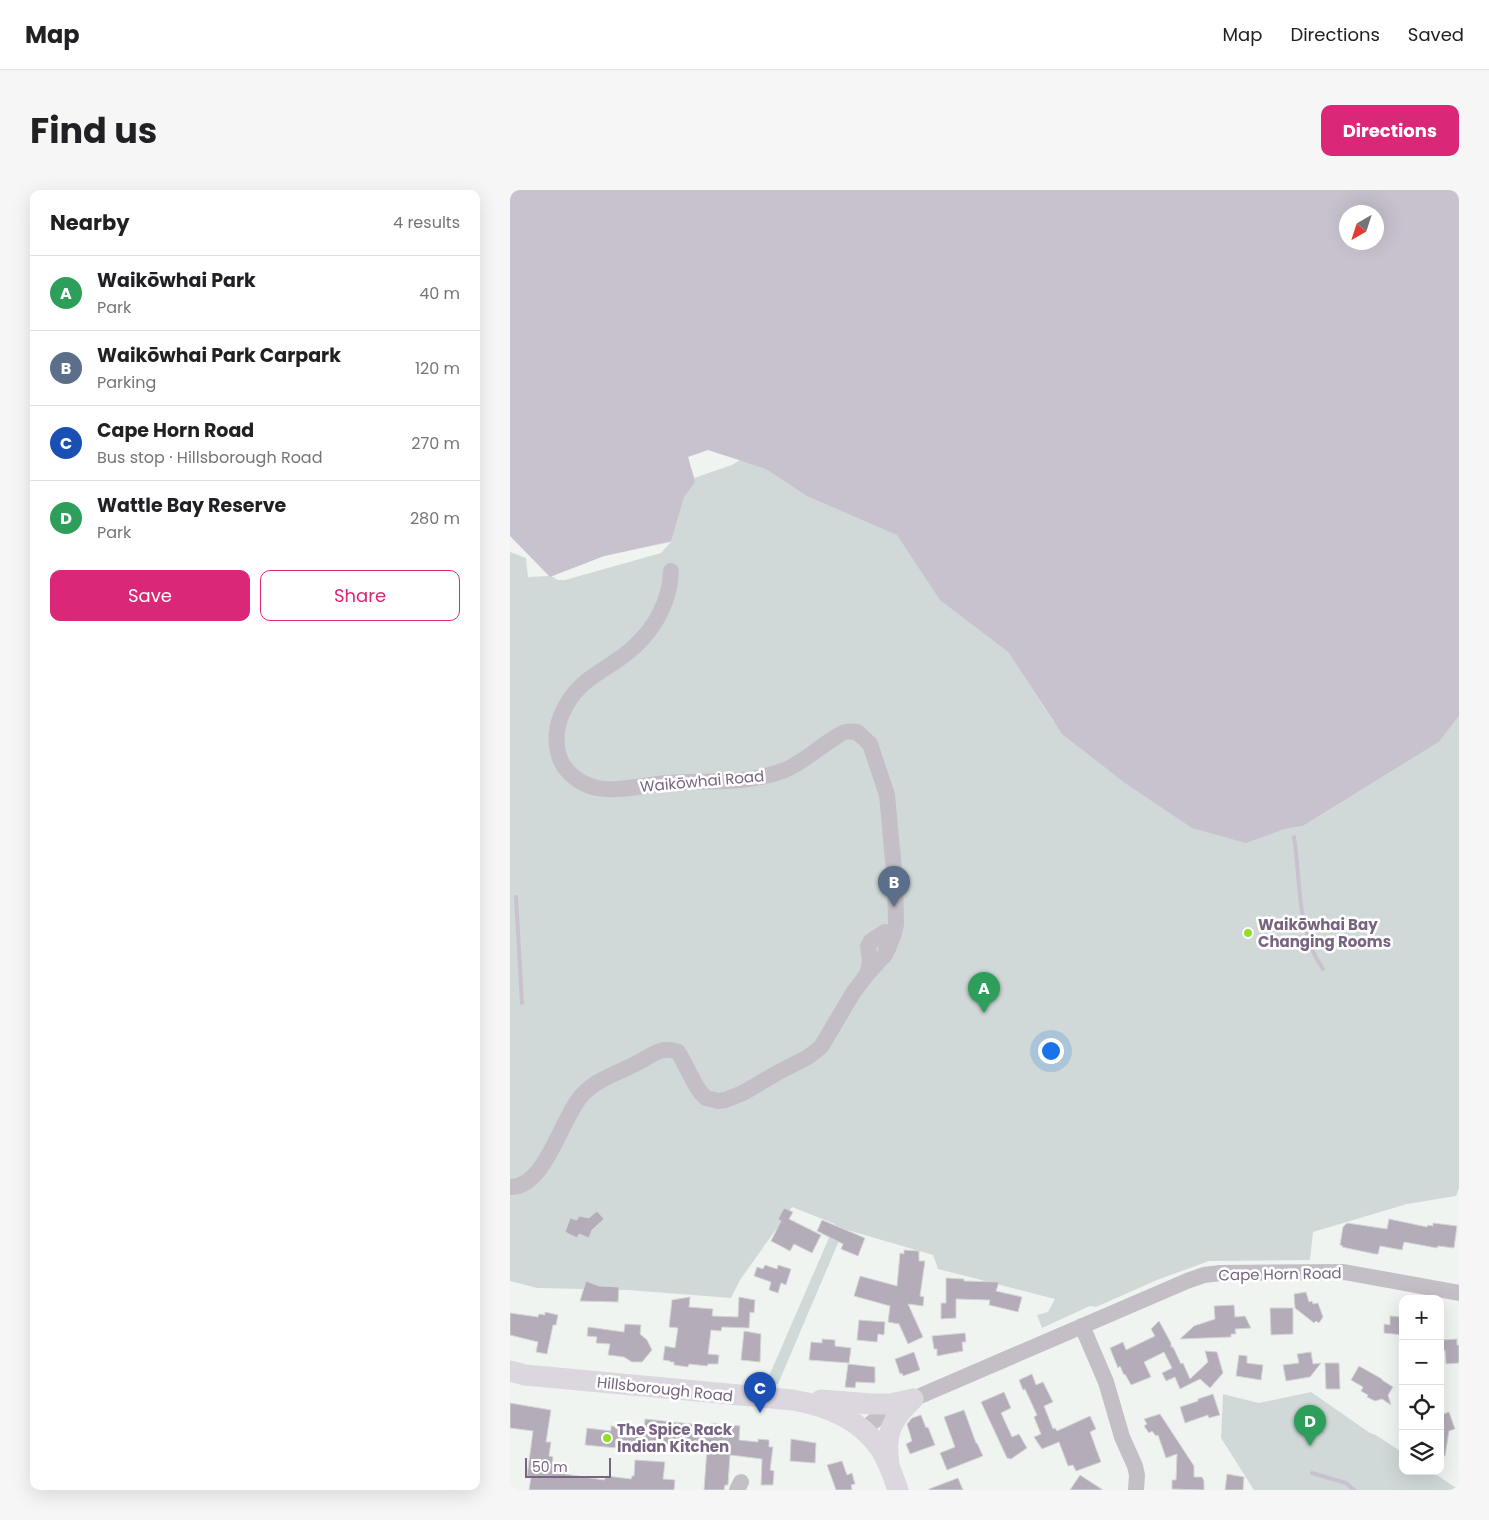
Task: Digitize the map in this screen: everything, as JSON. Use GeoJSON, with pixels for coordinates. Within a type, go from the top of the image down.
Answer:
{"type":"FeatureCollection","features":[{"type":"Feature","properties":{"kind":"main road","name":"Hillsborough Road"},"geometry":{"type":"LineString","coordinates":[[515,1374],[806,1402],[844,1416],[863,1430],[880,1448],[898,1490]]}},
{"type":"Feature","properties":{"kind":"main road"},"geometry":{"type":"LineString","coordinates":[[793,1400],[891,1404],[913,1399]]}},
{"type":"Feature","properties":{"kind":"main road"},"geometry":{"type":"LineString","coordinates":[[889,1466],[887,1451],[890,1427],[902,1409],[913,1399]]}},
{"type":"Feature","properties":{"kind":"street","name":"Waikōwhai Road"},"geometry":{"type":"LineString","coordinates":[[510,1187],[522,1185],[536,1174],[575,1104],[584,1093],[600,1082],[657,1051],[672,1050],[682,1056],[701,1093],[706,1098],[718,1101],[734,1097],[816,1051],[825,1041],[853,993],[868,973],[870,959],[868,946],[871,941],[882,943],[896,924],[895,881],[887,795],[870,744],[857,732],[845,732],[796,764],[758,779],[598,788],[574,778],[560,760],[555,739],[560,718],[568,700],[578,687],[634,648],[659,617],[671,584],[671,571]]}},
{"type":"Feature","properties":{"kind":"street","name":"Cape Horn Road"},"geometry":{"type":"LineString","coordinates":[[863,1430],[879,1417],[913,1399],[1187,1281],[1204,1276],[1221,1273],[1344,1272],[1459,1293]]}},
{"type":"Feature","properties":{"kind":"street"},"geometry":{"type":"LineString","coordinates":[[1082,1326],[1106,1382],[1122,1437],[1135,1466],[1137,1475],[1136,1490]]}},
{"type":"Feature","properties":{"kind":"shaded area"},"geometry":{"type":"Polygon","coordinates":[[[510,190],[1459,190],[1459,716],[1439,742],[1303,826],[1285,829],[1246,843],[1192,828],[1125,783],[1062,734],[1008,652],[940,600],[897,535],[807,496],[766,469],[708,450],[688,457],[695,482],[684,497],[671,541],[604,556],[550,577],[510,536],[510,190]]]}},
{"type":"Feature","properties":{"kind":"shaded area"},"geometry":{"type":"Polygon","coordinates":[[[777,449],[940,550],[971,623],[1008,652],[1053,721],[1268,835],[1285,829],[1303,826],[1439,742],[1459,716],[1459,1188],[1456,1196],[1407,1204],[1313,1232],[1310,1260],[1209,1261],[1157,1280],[1096,1307],[1090,1306],[1042,1328],[1037,1315],[1048,1312],[1055,1299],[938,1269],[933,1255],[844,1229],[778,1384],[766,1383],[835,1224],[792,1207],[740,1280],[731,1298],[628,1290],[537,1288],[510,1281],[510,552],[526,558],[528,577],[549,576],[688,457],[694,478],[732,465],[740,460],[743,461],[777,449]],[[671,542],[604,556],[551,576],[558,580],[565,580],[661,553],[671,542]]]}},
{"type":"Feature","properties":{"kind":"shaded area"},"geometry":{"type":"Polygon","coordinates":[[[1311,1392],[1370,1433],[1399,1450],[1399,1475],[1437,1475],[1459,1490],[1254,1490],[1221,1438],[1223,1394],[1259,1403],[1311,1392]]]}},
{"type":"Feature","properties":{"kind":"building"},"geometry":{"type":"Polygon","coordinates":[[[784,1208],[793,1212],[789,1219],[821,1235],[812,1253],[794,1244],[790,1251],[771,1241],[781,1221],[778,1219],[784,1208]]]}},
{"type":"Feature","properties":{"kind":"building"},"geometry":{"type":"Polygon","coordinates":[[[597,1211],[604,1219],[592,1230],[589,1238],[579,1234],[577,1238],[565,1232],[570,1218],[577,1220],[579,1216],[589,1218],[597,1211]]]}},
{"type":"Feature","properties":{"kind":"building"},"geometry":{"type":"Polygon","coordinates":[[[1389,1219],[1427,1227],[1428,1225],[1433,1226],[1433,1223],[1457,1226],[1454,1248],[1438,1246],[1437,1248],[1404,1242],[1402,1250],[1380,1246],[1378,1254],[1375,1254],[1340,1245],[1343,1227],[1347,1223],[1387,1229],[1389,1219]]]}},
{"type":"Feature","properties":{"kind":"building"},"geometry":{"type":"Polygon","coordinates":[[[822,1220],[865,1238],[858,1256],[841,1249],[843,1244],[817,1231],[822,1220]]]}},
{"type":"Feature","properties":{"kind":"building"},"geometry":{"type":"Polygon","coordinates":[[[904,1250],[919,1251],[919,1261],[925,1261],[920,1296],[924,1297],[923,1306],[908,1304],[923,1337],[908,1344],[899,1324],[888,1322],[890,1306],[854,1296],[860,1276],[897,1286],[900,1253],[904,1254],[904,1250]]]}},
{"type":"Feature","properties":{"kind":"building"},"geometry":{"type":"Polygon","coordinates":[[[765,1265],[777,1269],[778,1265],[791,1269],[786,1285],[781,1283],[778,1293],[769,1290],[771,1282],[754,1276],[757,1267],[763,1269],[765,1265]]]}},
{"type":"Feature","properties":{"kind":"building"},"geometry":{"type":"Polygon","coordinates":[[[946,1278],[964,1279],[964,1281],[999,1282],[996,1291],[1022,1297],[1018,1312],[989,1305],[990,1300],[956,1299],[956,1318],[941,1319],[941,1303],[946,1303],[946,1278]]]}},
{"type":"Feature","properties":{"kind":"building"},"geometry":{"type":"Polygon","coordinates":[[[586,1281],[599,1286],[619,1287],[618,1302],[580,1301],[586,1281]]]}},
{"type":"Feature","properties":{"kind":"building"},"geometry":{"type":"Polygon","coordinates":[[[1306,1292],[1309,1302],[1312,1301],[1313,1304],[1318,1303],[1323,1317],[1319,1323],[1316,1321],[1314,1323],[1295,1308],[1294,1294],[1306,1292]]]}},
{"type":"Feature","properties":{"kind":"building"},"geometry":{"type":"Polygon","coordinates":[[[690,1297],[689,1307],[713,1309],[712,1316],[738,1317],[739,1297],[755,1300],[754,1313],[750,1312],[749,1328],[722,1327],[721,1331],[711,1330],[708,1354],[719,1355],[718,1364],[708,1364],[707,1366],[689,1364],[688,1367],[674,1365],[674,1362],[663,1360],[665,1346],[675,1348],[678,1328],[669,1327],[672,1300],[690,1297]]]}},
{"type":"Feature","properties":{"kind":"building"},"geometry":{"type":"Polygon","coordinates":[[[1234,1305],[1235,1317],[1245,1316],[1251,1328],[1235,1329],[1236,1334],[1231,1334],[1231,1337],[1180,1339],[1194,1326],[1215,1319],[1214,1306],[1234,1305]]]}},
{"type":"Feature","properties":{"kind":"building"},"geometry":{"type":"Polygon","coordinates":[[[1270,1308],[1293,1308],[1293,1334],[1271,1335],[1270,1308]]]}},
{"type":"Feature","properties":{"kind":"building"},"geometry":{"type":"Polygon","coordinates":[[[545,1312],[558,1315],[556,1325],[553,1325],[547,1354],[536,1352],[538,1342],[510,1335],[510,1313],[538,1317],[539,1314],[545,1315],[545,1312]]]}},
{"type":"Feature","properties":{"kind":"building"},"geometry":{"type":"Polygon","coordinates":[[[1390,1316],[1399,1317],[1399,1335],[1384,1333],[1384,1324],[1390,1325],[1390,1316]]]}},
{"type":"Feature","properties":{"kind":"building"},"geometry":{"type":"Polygon","coordinates":[[[859,1320],[885,1322],[884,1335],[878,1334],[877,1342],[857,1340],[859,1320]]]}},
{"type":"Feature","properties":{"kind":"building"},"geometry":{"type":"Polygon","coordinates":[[[1159,1321],[1171,1343],[1171,1347],[1173,1347],[1181,1364],[1183,1363],[1190,1379],[1208,1362],[1205,1351],[1217,1352],[1223,1373],[1210,1388],[1200,1379],[1180,1389],[1175,1377],[1166,1381],[1162,1373],[1172,1368],[1164,1352],[1144,1362],[1151,1377],[1131,1385],[1120,1366],[1118,1368],[1110,1348],[1123,1342],[1126,1350],[1155,1336],[1151,1329],[1159,1321]]]}},
{"type":"Feature","properties":{"kind":"building"},"geometry":{"type":"Polygon","coordinates":[[[625,1324],[641,1325],[640,1334],[647,1340],[652,1350],[642,1362],[632,1362],[624,1357],[608,1355],[610,1344],[596,1343],[597,1337],[587,1336],[588,1327],[624,1332],[625,1324]]]}},
{"type":"Feature","properties":{"kind":"building"},"geometry":{"type":"Polygon","coordinates":[[[744,1331],[761,1334],[760,1362],[741,1360],[744,1331]]]}},
{"type":"Feature","properties":{"kind":"building"},"geometry":{"type":"Polygon","coordinates":[[[965,1333],[966,1342],[962,1342],[963,1351],[937,1356],[937,1349],[934,1349],[932,1336],[965,1333]]]}},
{"type":"Feature","properties":{"kind":"building"},"geometry":{"type":"Polygon","coordinates":[[[822,1339],[835,1340],[835,1346],[851,1348],[849,1363],[809,1360],[811,1342],[822,1343],[822,1339]]]}},
{"type":"Feature","properties":{"kind":"building"},"geometry":{"type":"Polygon","coordinates":[[[1457,1339],[1459,1363],[1446,1364],[1444,1340],[1457,1339]]]}},
{"type":"Feature","properties":{"kind":"building"},"geometry":{"type":"Polygon","coordinates":[[[914,1352],[920,1370],[903,1376],[902,1373],[900,1374],[895,1359],[914,1352]]]}},
{"type":"Feature","properties":{"kind":"building"},"geometry":{"type":"Polygon","coordinates":[[[1311,1352],[1313,1364],[1321,1363],[1310,1377],[1286,1381],[1283,1365],[1299,1363],[1297,1354],[1311,1352]]]}},
{"type":"Feature","properties":{"kind":"building"},"geometry":{"type":"Polygon","coordinates":[[[1239,1355],[1247,1356],[1247,1363],[1263,1365],[1261,1380],[1236,1376],[1239,1355]]]}},
{"type":"Feature","properties":{"kind":"building"},"geometry":{"type":"Polygon","coordinates":[[[1325,1363],[1339,1363],[1340,1389],[1326,1389],[1325,1363]]]}},
{"type":"Feature","properties":{"kind":"building"},"geometry":{"type":"Polygon","coordinates":[[[848,1364],[875,1367],[875,1383],[856,1382],[855,1388],[845,1387],[848,1364]]]}},
{"type":"Feature","properties":{"kind":"building"},"geometry":{"type":"Polygon","coordinates":[[[1359,1366],[1393,1387],[1388,1395],[1391,1405],[1382,1399],[1375,1401],[1367,1397],[1368,1395],[1361,1391],[1363,1387],[1351,1380],[1359,1366]]]}},
{"type":"Feature","properties":{"kind":"building"},"geometry":{"type":"Polygon","coordinates":[[[1032,1374],[1036,1385],[1043,1382],[1053,1402],[1044,1406],[1053,1429],[1055,1428],[1057,1431],[1090,1416],[1096,1429],[1090,1432],[1101,1462],[1076,1471],[1073,1465],[1068,1466],[1059,1442],[1042,1449],[1034,1437],[1041,1434],[1034,1417],[1037,1415],[1019,1380],[1032,1374]]]}},
{"type":"Feature","properties":{"kind":"building"},"geometry":{"type":"Polygon","coordinates":[[[1004,1392],[1011,1408],[1001,1413],[1012,1437],[1019,1434],[1027,1448],[1011,1459],[1007,1458],[981,1402],[1004,1392]]]}},
{"type":"Feature","properties":{"kind":"building"},"geometry":{"type":"Polygon","coordinates":[[[1213,1394],[1220,1415],[1209,1418],[1208,1415],[1185,1423],[1180,1407],[1213,1394]]]}},
{"type":"Feature","properties":{"kind":"building"},"geometry":{"type":"Polygon","coordinates":[[[510,1403],[551,1410],[546,1442],[551,1442],[549,1456],[553,1457],[552,1466],[566,1467],[565,1474],[604,1480],[607,1476],[631,1479],[634,1476],[635,1460],[665,1462],[663,1479],[675,1480],[674,1490],[529,1490],[531,1477],[527,1476],[533,1431],[510,1428],[510,1403]]]}},
{"type":"Feature","properties":{"kind":"building"},"geometry":{"type":"Polygon","coordinates":[[[964,1410],[976,1443],[983,1456],[947,1470],[940,1453],[955,1447],[944,1417],[964,1410]]]}},
{"type":"Feature","properties":{"kind":"building"},"geometry":{"type":"Polygon","coordinates":[[[1449,1412],[1455,1429],[1449,1431],[1445,1456],[1444,1456],[1444,1414],[1449,1412]]]}},
{"type":"Feature","properties":{"kind":"building"},"geometry":{"type":"Polygon","coordinates":[[[1160,1414],[1194,1466],[1194,1477],[1202,1477],[1204,1490],[1172,1489],[1172,1480],[1176,1480],[1177,1454],[1166,1458],[1158,1435],[1156,1436],[1152,1431],[1149,1433],[1144,1426],[1147,1424],[1144,1419],[1160,1414]]]}},
{"type":"Feature","properties":{"kind":"building"},"geometry":{"type":"Polygon","coordinates":[[[921,1415],[935,1445],[910,1454],[906,1444],[912,1441],[907,1424],[912,1418],[921,1415]]]}},
{"type":"Feature","properties":{"kind":"building"},"geometry":{"type":"Polygon","coordinates":[[[645,1419],[711,1426],[711,1423],[740,1426],[739,1440],[758,1442],[758,1439],[769,1440],[769,1447],[773,1447],[770,1470],[774,1471],[773,1485],[761,1485],[762,1459],[730,1455],[728,1485],[725,1485],[724,1490],[704,1490],[707,1448],[628,1441],[627,1452],[617,1451],[617,1448],[585,1445],[587,1428],[611,1431],[611,1426],[644,1432],[645,1419]]]}},
{"type":"Feature","properties":{"kind":"building"},"geometry":{"type":"Polygon","coordinates":[[[791,1439],[816,1443],[815,1463],[790,1461],[791,1439]]]}},
{"type":"Feature","properties":{"kind":"building"},"geometry":{"type":"Polygon","coordinates":[[[842,1461],[847,1475],[852,1473],[855,1484],[851,1485],[852,1490],[836,1490],[827,1465],[842,1461]]]}},
{"type":"Feature","properties":{"kind":"building"},"geometry":{"type":"Polygon","coordinates":[[[1227,1474],[1244,1477],[1243,1490],[1225,1490],[1227,1474]]]}},
{"type":"Feature","properties":{"kind":"building"},"geometry":{"type":"Polygon","coordinates":[[[1080,1475],[1103,1490],[1070,1490],[1080,1475]]]}},
{"type":"Feature","properties":{"kind":"building"},"geometry":{"type":"Polygon","coordinates":[[[958,1478],[963,1490],[929,1490],[929,1489],[958,1478]]]}},
{"type":"Feature","properties":{"kind":"waterway"},"geometry":{"type":"LineString","coordinates":[[1294,837],[1304,922],[1314,954],[1323,969]]}},
{"type":"Feature","properties":{"kind":"waterway"},"geometry":{"type":"LineString","coordinates":[[516,897],[522,1003]]}},
{"type":"Feature","properties":{"kind":"waterway"},"geometry":{"type":"LineString","coordinates":[[1312,1473],[1346,1483],[1354,1490]]}},
{"type":"Feature","properties":{"kind":"place","name":"Waikōwhai Park Carpark"},"geometry":{"type":"Point","coordinates":[894,907]}},
{"type":"Feature","properties":{"kind":"place","name":"Waikōwhai Bay Changing Rooms"},"geometry":{"type":"Point","coordinates":[1248,933]}},
{"type":"Feature","properties":{"kind":"place","name":"Waikōwhai Park"},"geometry":{"type":"Point","coordinates":[984,1013]}},
{"type":"Feature","properties":{"kind":"place","name":"Cape Horn Road"},"geometry":{"type":"Point","coordinates":[760,1413]}},
{"type":"Feature","properties":{"kind":"place","name":"The Spice Rack Indian Kitchen"},"geometry":{"type":"Point","coordinates":[607,1438]}},
{"type":"Feature","properties":{"kind":"place","name":"Wattle Bay Reserve"},"geometry":{"type":"Point","coordinates":[1310,1446]}}]}
